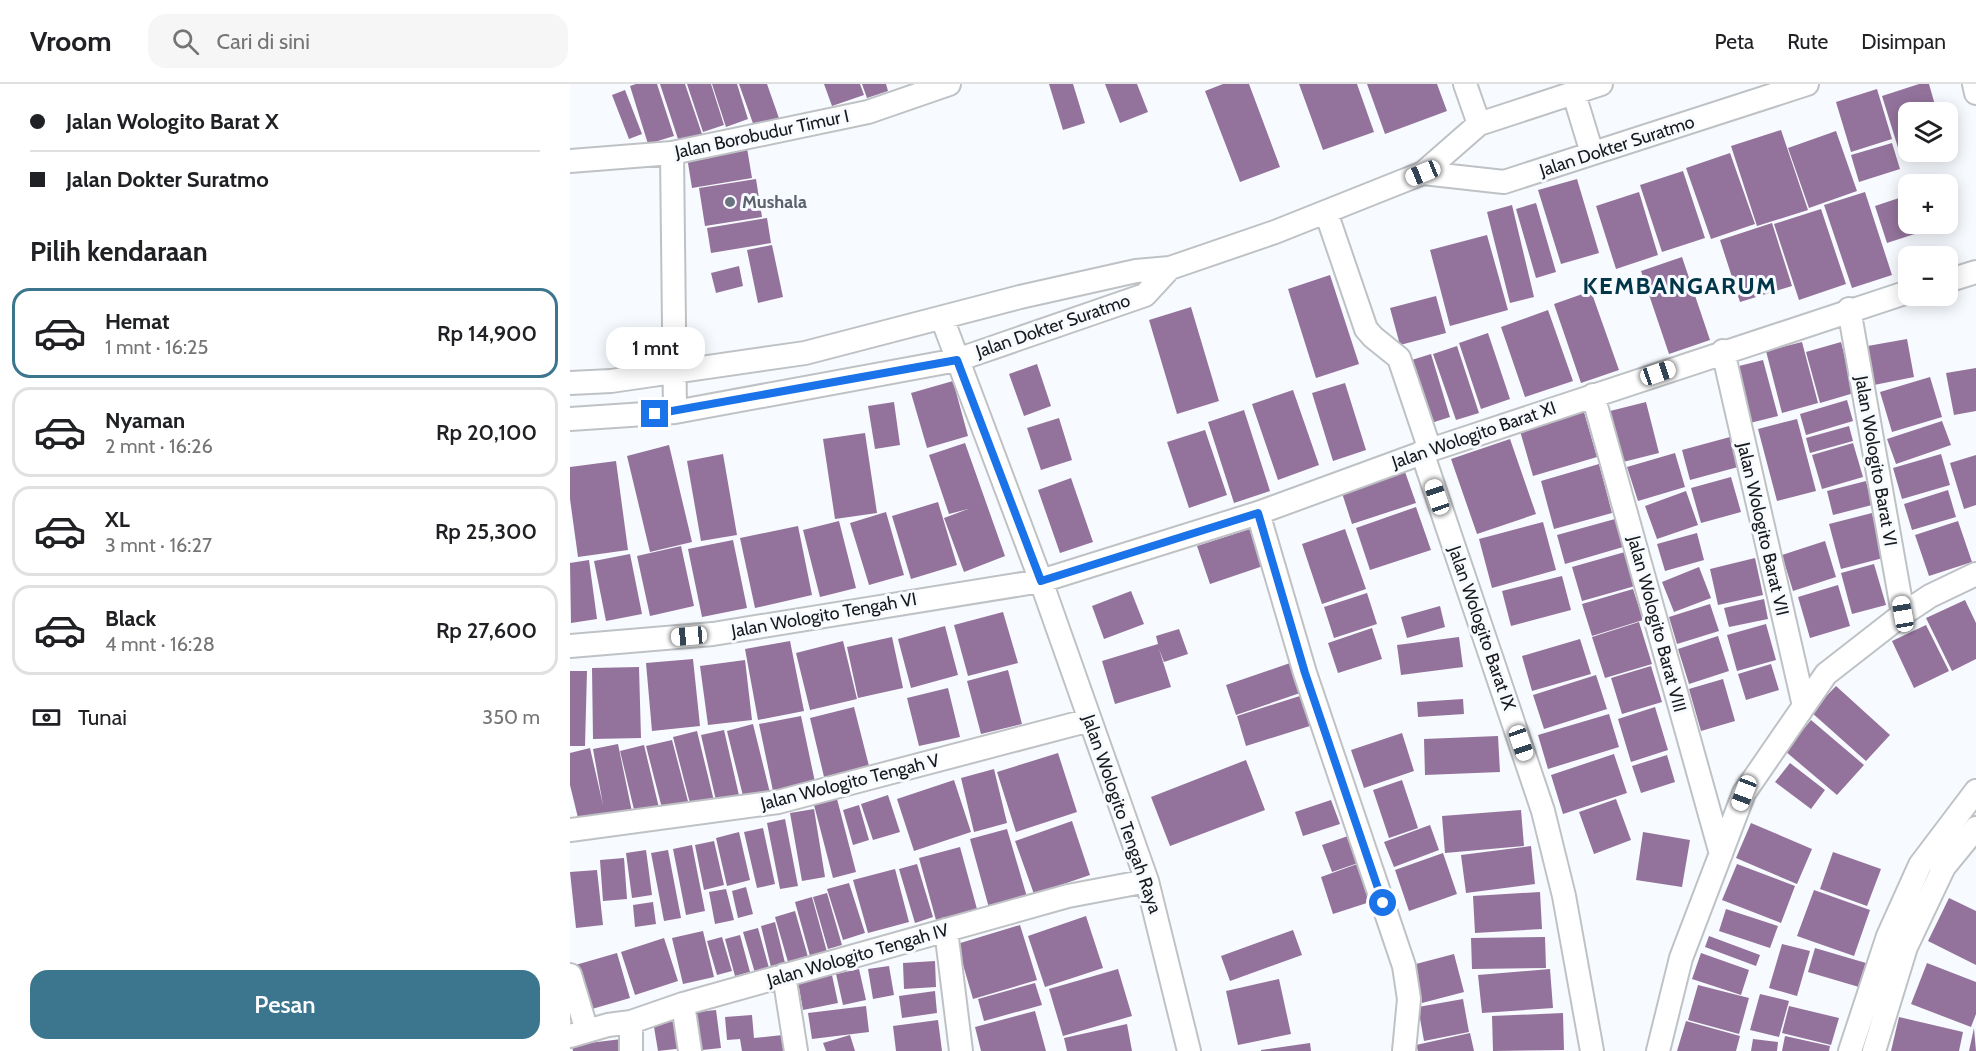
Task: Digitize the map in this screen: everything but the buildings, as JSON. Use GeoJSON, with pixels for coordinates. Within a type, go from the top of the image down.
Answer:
{"type":"FeatureCollection","features":[{"type":"Feature","properties":{"kind":"street","name":"Jalan Borobudur Timur I"},"geometry":{"type":"LineString","coordinates":[[570,161],[672,153],[868,112],[949,84]]}},
{"type":"Feature","properties":{"kind":"street"},"geometry":{"type":"LineString","coordinates":[[1465,84],[1479,124]]}},
{"type":"Feature","properties":{"kind":"street","name":"Jalan Dokter Suratmo"},"geometry":{"type":"LineString","coordinates":[[570,382],[611,381],[805,353],[1020,297],[1136,271],[1170,268],[1326,212],[1423,173],[1479,124],[1601,84]]}},
{"type":"Feature","properties":{"kind":"street","name":"Jalan Dokter Suratmo"},"geometry":{"type":"LineString","coordinates":[[1423,173],[1504,182],[1807,84]]}},
{"type":"Feature","properties":{"kind":"street"},"geometry":{"type":"LineString","coordinates":[[1974,84],[1976,93]]}},
{"type":"Feature","properties":{"kind":"street"},"geometry":{"type":"LineString","coordinates":[[1574,94],[1592,153]]}},
{"type":"Feature","properties":{"kind":"street"},"geometry":{"type":"LineString","coordinates":[[672,153],[675,412]]}},
{"type":"Feature","properties":{"kind":"street","name":"Jalan Wologito Barat IX"},"geometry":{"type":"LineString","coordinates":[[1326,212],[1366,329],[1372,337],[1399,358],[1426,451],[1543,811],[1564,896],[1592,1051]]}},
{"type":"Feature","properties":{"kind":"street","name":"Jalan Dokter Suratmo"},"geometry":{"type":"LineString","coordinates":[[570,419],[675,412],[957,360],[1144,295],[1170,268]]}},
{"type":"Feature","properties":{"kind":"street"},"geometry":{"type":"LineString","coordinates":[[1958,277],[1976,272]]}},
{"type":"Feature","properties":{"kind":"street","name":"Jalan Wologito Barat XI"},"geometry":{"type":"LineString","coordinates":[[1041,581],[1258,513],[1426,451],[1849,309],[1898,295]]}},
{"type":"Feature","properties":{"kind":"street","name":"Jalan Wologito Barat VI"},"geometry":{"type":"LineString","coordinates":[[1849,309],[1903,614]]}},
{"type":"Feature","properties":{"kind":"street","name":"Jalan Wologito Tengah Raya"},"geometry":{"type":"LineString","coordinates":[[942,318],[1041,581],[1147,880],[1190,1051]]}},
{"type":"Feature","properties":{"kind":"street","name":"Jalan Wologito Barat VII"},"geometry":{"type":"LineString","coordinates":[[1723,351],[1804,706]]}},
{"type":"Feature","properties":{"kind":"street","name":"Jalan Wologito Barat VIII"},"geometry":{"type":"LineString","coordinates":[[1593,395],[1721,854]]}},
{"type":"Feature","properties":{"kind":"street"},"geometry":{"type":"LineString","coordinates":[[1258,513],[1305,673],[1404,966],[1409,999],[1404,1051]]}},
{"type":"Feature","properties":{"kind":"street"},"geometry":{"type":"LineString","coordinates":[[1658,1051],[1681,958],[1744,793],[1826,674],[1903,614],[1930,596],[1976,574]]}},
{"type":"Feature","properties":{"kind":"street","name":"Jalan Wologito Tengah VI"},"geometry":{"type":"LineString","coordinates":[[570,646],[712,634],[1041,581]]}},
{"type":"Feature","properties":{"kind":"street","name":"Jalan Wologito Tengah V"},"geometry":{"type":"LineString","coordinates":[[570,830],[778,802],[1090,720]]}},
{"type":"Feature","properties":{"kind":"street"},"geometry":{"type":"LineString","coordinates":[[1850,1051],[1888,936],[1920,865],[1976,790]]}},
{"type":"Feature","properties":{"kind":"street"},"geometry":{"type":"LineString","coordinates":[[1874,1051],[1906,947],[1944,867],[1976,828]]}},
{"type":"Feature","properties":{"kind":"street","name":"Jalan Wologito Tengah IV"},"geometry":{"type":"LineString","coordinates":[[579,1034],[631,1022],[683,1004],[1068,896],[1147,880]]}},
{"type":"Feature","properties":{"kind":"street"},"geometry":{"type":"LineString","coordinates":[[946,930],[961,1051]]}},
{"type":"Feature","properties":{"kind":"street"},"geometry":{"type":"LineString","coordinates":[[570,975],[579,1034]]}},
{"type":"Feature","properties":{"kind":"street"},"geometry":{"type":"LineString","coordinates":[[784,975],[796,1051]]}},
{"type":"Feature","properties":{"kind":"street"},"geometry":{"type":"LineString","coordinates":[[683,1004],[690,1051]]}},
{"type":"Feature","properties":{"kind":"street"},"geometry":{"type":"LineString","coordinates":[[631,1022],[631,1051]]}},
{"type":"Feature","properties":{"kind":"place","name":"Mushala"},"geometry":{"type":"Point","coordinates":[730,202]}},
{"type":"Feature","properties":{"kind":"district","name":"KEMBANGARUM"},"geometry":{"type":"Point","coordinates":[1680,285]}},
{"type":"Feature","properties":{"kind":"route"},"geometry":{"type":"LineString","coordinates":[[655,414],[957,360],[1041,581],[1258,513],[1305,673],[1383,903]]}}]}
